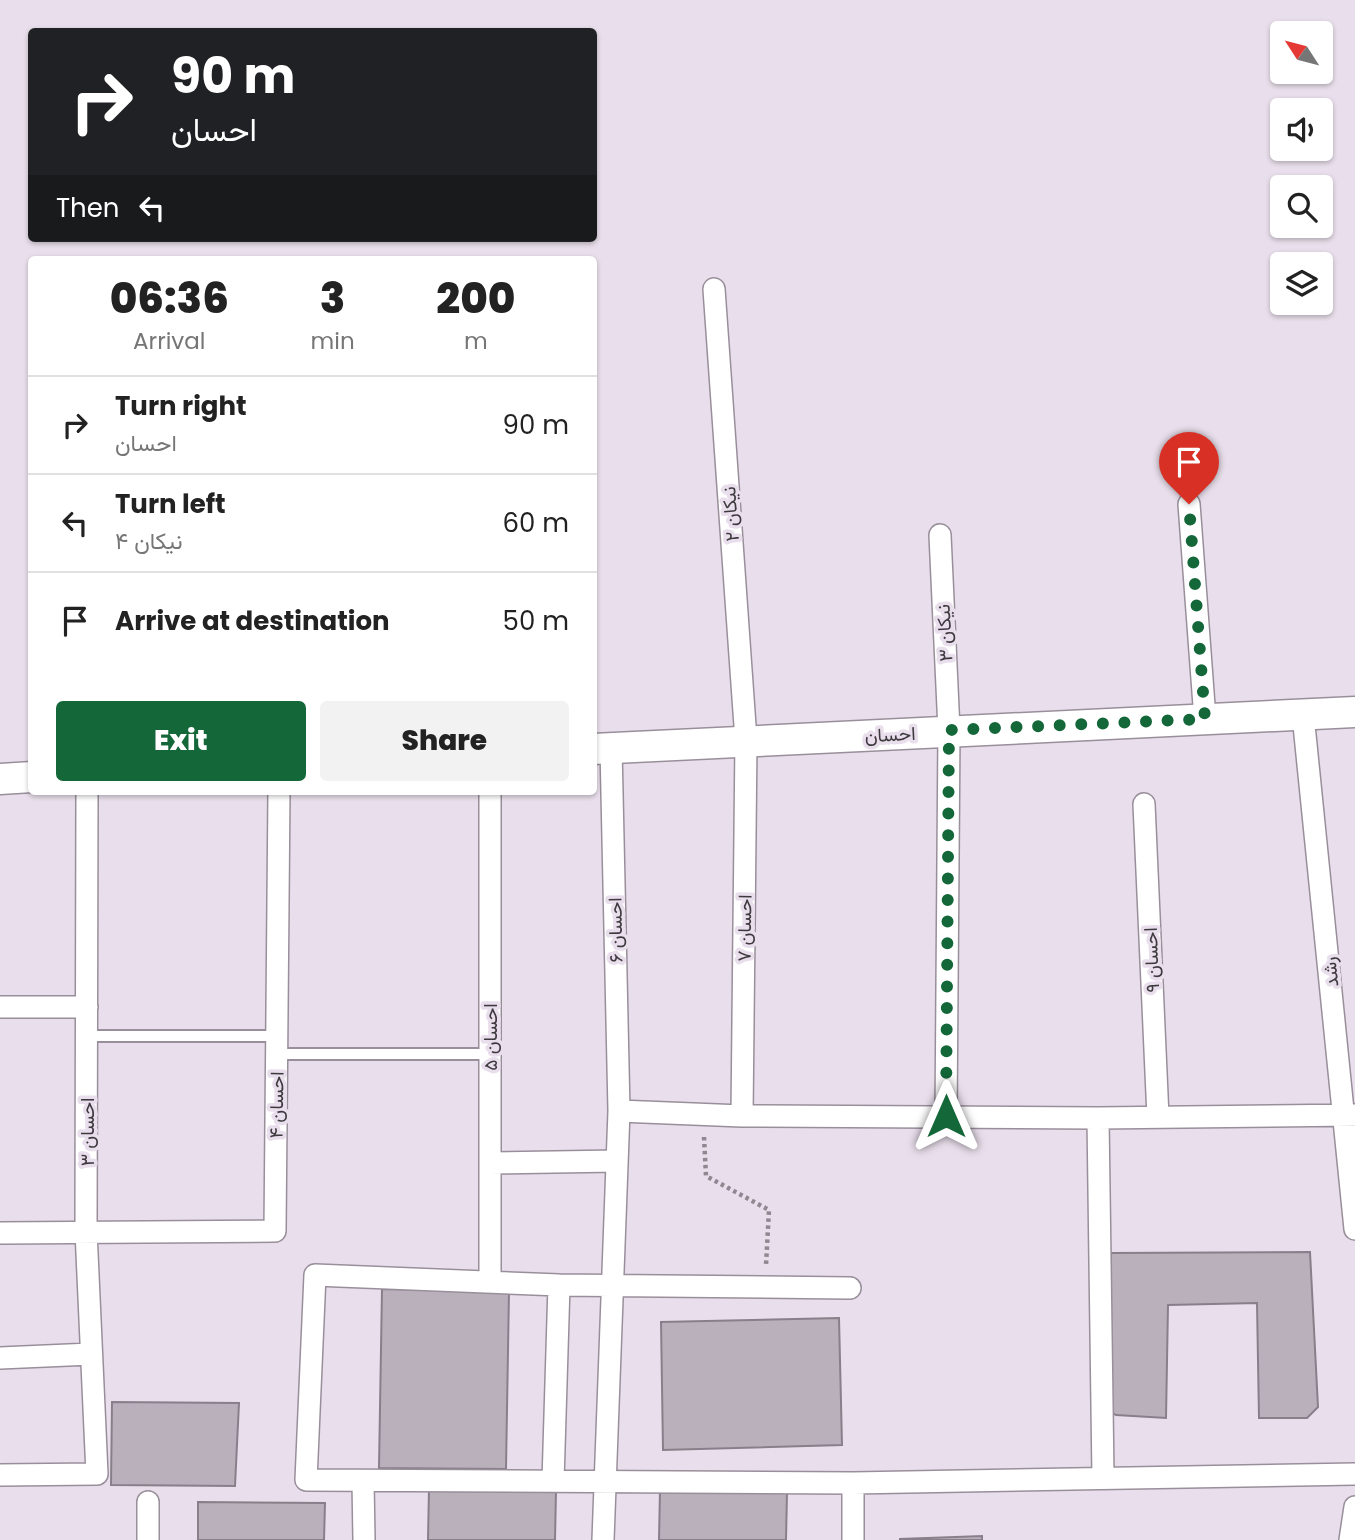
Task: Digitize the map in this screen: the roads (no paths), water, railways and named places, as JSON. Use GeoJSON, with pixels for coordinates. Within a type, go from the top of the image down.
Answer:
{"type":"FeatureCollection","features":[{"type":"Feature","properties":{"kind":"street","name":"نیکان ۲"},"geometry":{"type":"LineString","coordinates":[[714,289],[746,740]]}},
{"type":"Feature","properties":{"kind":"street"},"geometry":{"type":"LineString","coordinates":[[1189,504],[1205,719]]}},
{"type":"Feature","properties":{"kind":"street","name":"نیکان ۳"},"geometry":{"type":"LineString","coordinates":[[940,535],[949,730],[946,1116]]}},
{"type":"Feature","properties":{"kind":"street","name":"احسان"},"geometry":{"type":"LineString","coordinates":[[602,748],[1355,712]]}},
{"type":"Feature","properties":{"kind":"street","name":"رشد"},"geometry":{"type":"LineString","coordinates":[[1303,715],[1350,1115],[1355,1229]]}},
{"type":"Feature","properties":{"kind":"street","name":"احسان ۷"},"geometry":{"type":"LineString","coordinates":[[742,1116],[746,740]]}},
{"type":"Feature","properties":{"kind":"street","name":"احسان ۶"},"geometry":{"type":"LineString","coordinates":[[602,748],[619,1111],[603,1540]]}},
{"type":"Feature","properties":{"kind":"street"},"geometry":{"type":"LineString","coordinates":[[0,779],[28,777]]}},
{"type":"Feature","properties":{"kind":"street","name":"احسان ۳"},"geometry":{"type":"LineString","coordinates":[[0,1475],[97,1474],[86,1231],[87,795]]}},
{"type":"Feature","properties":{"kind":"street","name":"احسان ۴"},"geometry":{"type":"LineString","coordinates":[[86,1231],[275,1231],[279,795]]}},
{"type":"Feature","properties":{"kind":"street","name":"احسان ۵"},"geometry":{"type":"LineString","coordinates":[[490,795],[490,1282]]}},
{"type":"Feature","properties":{"kind":"street","name":"احسان ۹"},"geometry":{"type":"LineString","coordinates":[[1144,804],[1158,1117]]}},
{"type":"Feature","properties":{"kind":"street"},"geometry":{"type":"LineString","coordinates":[[0,1007],[87,1007]]}},
{"type":"Feature","properties":{"kind":"street"},"geometry":{"type":"LineString","coordinates":[[619,1111],[742,1116],[1098,1118],[1350,1115]]}},
{"type":"Feature","properties":{"kind":"street"},"geometry":{"type":"LineString","coordinates":[[1098,1118],[1103,1477]]}},
{"type":"Feature","properties":{"kind":"street"},"geometry":{"type":"LineString","coordinates":[[490,1163],[617,1161]]}},
{"type":"Feature","properties":{"kind":"street"},"geometry":{"type":"LineString","coordinates":[[0,1233],[86,1231]]}},
{"type":"Feature","properties":{"kind":"street"},"geometry":{"type":"LineString","coordinates":[[850,1288],[559,1285],[315,1275],[306,1480],[853,1483],[1355,1474]]}},
{"type":"Feature","properties":{"kind":"street"},"geometry":{"type":"LineString","coordinates":[[553,1481],[559,1285]]}},
{"type":"Feature","properties":{"kind":"street"},"geometry":{"type":"LineString","coordinates":[[0,1358],[92,1354]]}},
{"type":"Feature","properties":{"kind":"street"},"geometry":{"type":"LineString","coordinates":[[363,1481],[364,1540]]}},
{"type":"Feature","properties":{"kind":"street"},"geometry":{"type":"LineString","coordinates":[[853,1483],[853,1540]]}},
{"type":"Feature","properties":{"kind":"street"},"geometry":{"type":"LineString","coordinates":[[148,1502],[148,1540]]}},
{"type":"Feature","properties":{"kind":"street"},"geometry":{"type":"LineString","coordinates":[[1350,1540],[1355,1507]]}},
{"type":"Feature","properties":{"kind":"lane"},"geometry":{"type":"LineString","coordinates":[[87,1036],[490,1054]]}}]}
